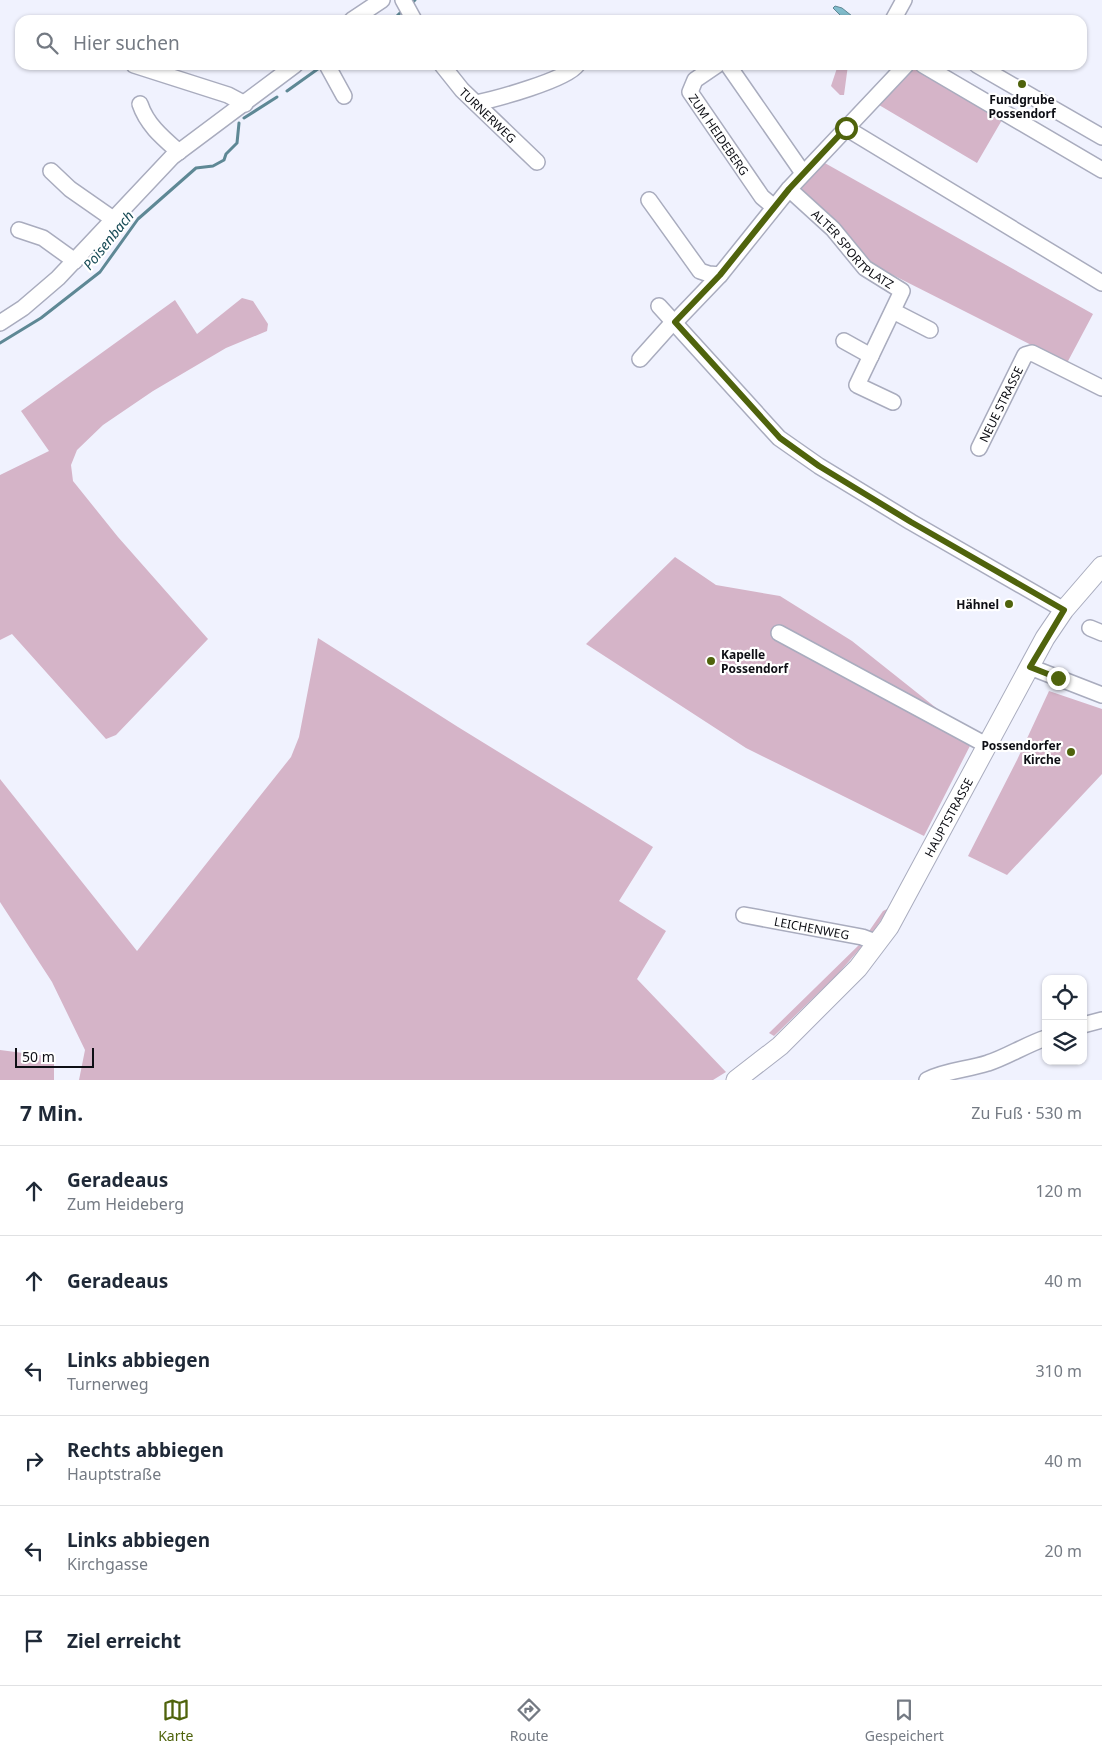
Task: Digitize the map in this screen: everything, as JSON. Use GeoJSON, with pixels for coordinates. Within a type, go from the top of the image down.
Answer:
{"type":"FeatureCollection","features":[{"type":"Feature","properties":{"kind":"main road","name":"HAUPTSTRASSE"},"geometry":{"type":"LineString","coordinates":[[736,1080],[780,1046],[858,968],[878,943],[900,908],[1030,667],[1064,610],[1102,566]]}},
{"type":"Feature","properties":{"kind":"street"},"geometry":{"type":"LineString","coordinates":[[360,15],[382,0]]}},
{"type":"Feature","properties":{"kind":"street"},"geometry":{"type":"LineString","coordinates":[[403,0],[411,15]]}},
{"type":"Feature","properties":{"kind":"street"},"geometry":{"type":"LineString","coordinates":[[898,15],[904,0]]}},
{"type":"Feature","properties":{"kind":"street"},"geometry":{"type":"LineString","coordinates":[[150,70],[228,95],[245,104]]}},
{"type":"Feature","properties":{"kind":"street"},"geometry":{"type":"LineString","coordinates":[[0,323],[23,308],[74,261],[179,152],[289,70]]}},
{"type":"Feature","properties":{"kind":"street"},"geometry":{"type":"LineString","coordinates":[[330,70],[344,96]]}},
{"type":"Feature","properties":{"kind":"street","name":"TURNERWEG"},"geometry":{"type":"LineString","coordinates":[[446,70],[476,103],[537,162]]}},
{"type":"Feature","properties":{"kind":"street"},"geometry":{"type":"LineString","coordinates":[[476,103],[552,80],[572,70]]}},
{"type":"Feature","properties":{"kind":"street","name":"ZUM HEIDEBERG"},"geometry":{"type":"LineString","coordinates":[[710,70],[695,80],[690,92],[762,197],[774,207]]}},
{"type":"Feature","properties":{"kind":"street"},"geometry":{"type":"LineString","coordinates":[[731,70],[803,173]]}},
{"type":"Feature","properties":{"kind":"street"},"geometry":{"type":"LineString","coordinates":[[640,359],[674,321],[720,275],[803,173],[901,70]]}},
{"type":"Feature","properties":{"kind":"street"},"geometry":{"type":"LineString","coordinates":[[932,70],[1102,170]]}},
{"type":"Feature","properties":{"kind":"street"},"geometry":{"type":"LineString","coordinates":[[986,70],[1102,137]]}},
{"type":"Feature","properties":{"kind":"street"},"geometry":{"type":"LineString","coordinates":[[140,104],[144,115],[154,130],[179,152]]}},
{"type":"Feature","properties":{"kind":"street"},"geometry":{"type":"LineString","coordinates":[[846,128],[1102,283]]}},
{"type":"Feature","properties":{"kind":"street"},"geometry":{"type":"LineString","coordinates":[[51,171],[70,189],[113,219]]}},
{"type":"Feature","properties":{"kind":"street","name":"ALTER SPORTPLATZ"},"geometry":{"type":"LineString","coordinates":[[789,189],[833,229],[865,268],[902,291],[857,385],[893,402]]}},
{"type":"Feature","properties":{"kind":"street"},"geometry":{"type":"LineString","coordinates":[[649,200],[700,271],[720,275]]}},
{"type":"Feature","properties":{"kind":"street"},"geometry":{"type":"LineString","coordinates":[[19,230],[43,238],[74,261]]}},
{"type":"Feature","properties":{"kind":"street"},"geometry":{"type":"LineString","coordinates":[[659,306],[780,438],[819,466],[911,522],[1064,610]]}},
{"type":"Feature","properties":{"kind":"street"},"geometry":{"type":"LineString","coordinates":[[893,311],[930,330]]}},
{"type":"Feature","properties":{"kind":"street"},"geometry":{"type":"LineString","coordinates":[[844,340],[871,356]]}},
{"type":"Feature","properties":{"kind":"street","name":"NEUE STRASSE"},"geometry":{"type":"LineString","coordinates":[[979,448],[1025,355],[1032,353],[1102,388]]}},
{"type":"Feature","properties":{"kind":"street"},"geometry":{"type":"LineString","coordinates":[[779,633],[988,746]]}},
{"type":"Feature","properties":{"kind":"street"},"geometry":{"type":"LineString","coordinates":[[1030,667],[1102,695]]}},
{"type":"Feature","properties":{"kind":"street","name":"LEICHENWEG"},"geometry":{"type":"LineString","coordinates":[[744,915],[862,937],[878,943]]}},
{"type":"Feature","properties":{"kind":"street"},"geometry":{"type":"LineString","coordinates":[[1087,1024],[1102,1020]]}},
{"type":"Feature","properties":{"kind":"street"},"geometry":{"type":"LineString","coordinates":[[927,1080],[951,1070],[989,1063],[1024,1045],[1042,1039]]}},
{"type":"Feature","properties":{"kind":"shaded area"},"geometry":{"type":"Polygon","coordinates":[[[836,70],[847,70],[844,95],[840,95],[831,86],[836,70]]]}},
{"type":"Feature","properties":{"kind":"shaded area"},"geometry":{"type":"Polygon","coordinates":[[[911,70],[916,70],[1002,120],[977,163],[879,105],[911,70]]]}},
{"type":"Feature","properties":{"kind":"shaded area"},"geometry":{"type":"Polygon","coordinates":[[[823,162],[1093,314],[1067,363],[867,262],[800,188],[823,162]]]}},
{"type":"Feature","properties":{"kind":"shaded area"},"geometry":{"type":"Polygon","coordinates":[[[242,298],[253,301],[268,324],[267,331],[226,348],[153,391],[103,425],[77,450],[71,465],[73,481],[118,537],[208,639],[116,735],[106,739],[12,634],[0,640],[0,475],[49,451],[21,411],[175,300],[197,334],[242,298]]]}},
{"type":"Feature","properties":{"kind":"shaded area"},"geometry":{"type":"Polygon","coordinates":[[[675,557],[716,585],[780,596],[852,641],[974,738],[924,836],[746,748],[586,644],[675,557]]]}},
{"type":"Feature","properties":{"kind":"shaded area"},"geometry":{"type":"Polygon","coordinates":[[[318,638],[653,847],[619,901],[666,931],[637,979],[726,1072],[713,1080],[79,1080],[85,1050],[52,982],[0,902],[0,779],[137,951],[291,757],[299,737],[318,638]]]}},
{"type":"Feature","properties":{"kind":"shaded area"},"geometry":{"type":"Polygon","coordinates":[[[1049,691],[1102,709],[1102,774],[1007,875],[968,856],[1017,760],[1049,691]]]}},
{"type":"Feature","properties":{"kind":"shaded area"},"geometry":{"type":"Polygon","coordinates":[[[889,908],[871,935],[867,934],[883,911],[889,908]]]}},
{"type":"Feature","properties":{"kind":"shaded area"},"geometry":{"type":"Polygon","coordinates":[[[862,942],[864,944],[837,975],[774,1036],[769,1033],[862,942]]]}},
{"type":"Feature","properties":{"kind":"shaded area"},"geometry":{"type":"Polygon","coordinates":[[[0,1050],[54,1057],[54,1080],[0,1080],[0,1050]]]}},
{"type":"Feature","properties":{"kind":"water"},"geometry":{"type":"Polygon","coordinates":[[[835,6],[842,8],[851,15],[840,15],[833,8],[835,6]]]}},
{"type":"Feature","properties":{"kind":"waterway","name":"Poisenbach"},"geometry":{"type":"LineString","coordinates":[[398,15],[403,10]]}},
{"type":"Feature","properties":{"kind":"waterway","name":"Poisenbach"},"geometry":{"type":"LineString","coordinates":[[287,91],[316,70]]}},
{"type":"Feature","properties":{"kind":"waterway","name":"Poisenbach"},"geometry":{"type":"LineString","coordinates":[[244,118],[277,97]]}},
{"type":"Feature","properties":{"kind":"waterway","name":"Poisenbach"},"geometry":{"type":"LineString","coordinates":[[0,343],[41,318],[100,272],[138,219],[196,168],[213,166],[224,160],[226,154],[237,143],[239,123]]}},
{"type":"Feature","properties":{"kind":"place","name":"Fundgrube Possendorf"},"geometry":{"type":"Point","coordinates":[1022,84]}},
{"type":"Feature","properties":{"kind":"place","name":"Hähnel"},"geometry":{"type":"Point","coordinates":[1009,604]}},
{"type":"Feature","properties":{"kind":"place","name":"Kapelle Possendorf"},"geometry":{"type":"Point","coordinates":[711,661]}},
{"type":"Feature","properties":{"kind":"place","name":"Possendorfer Kirche"},"geometry":{"type":"Point","coordinates":[1071,752]}},
{"type":"Feature","properties":{"kind":"route"},"geometry":{"type":"LineString","coordinates":[[846,128],[789,189],[720,275],[675,322],[780,438],[819,466],[911,522],[1064,610],[1045,638],[1030,667],[1058,678]]}}]}
